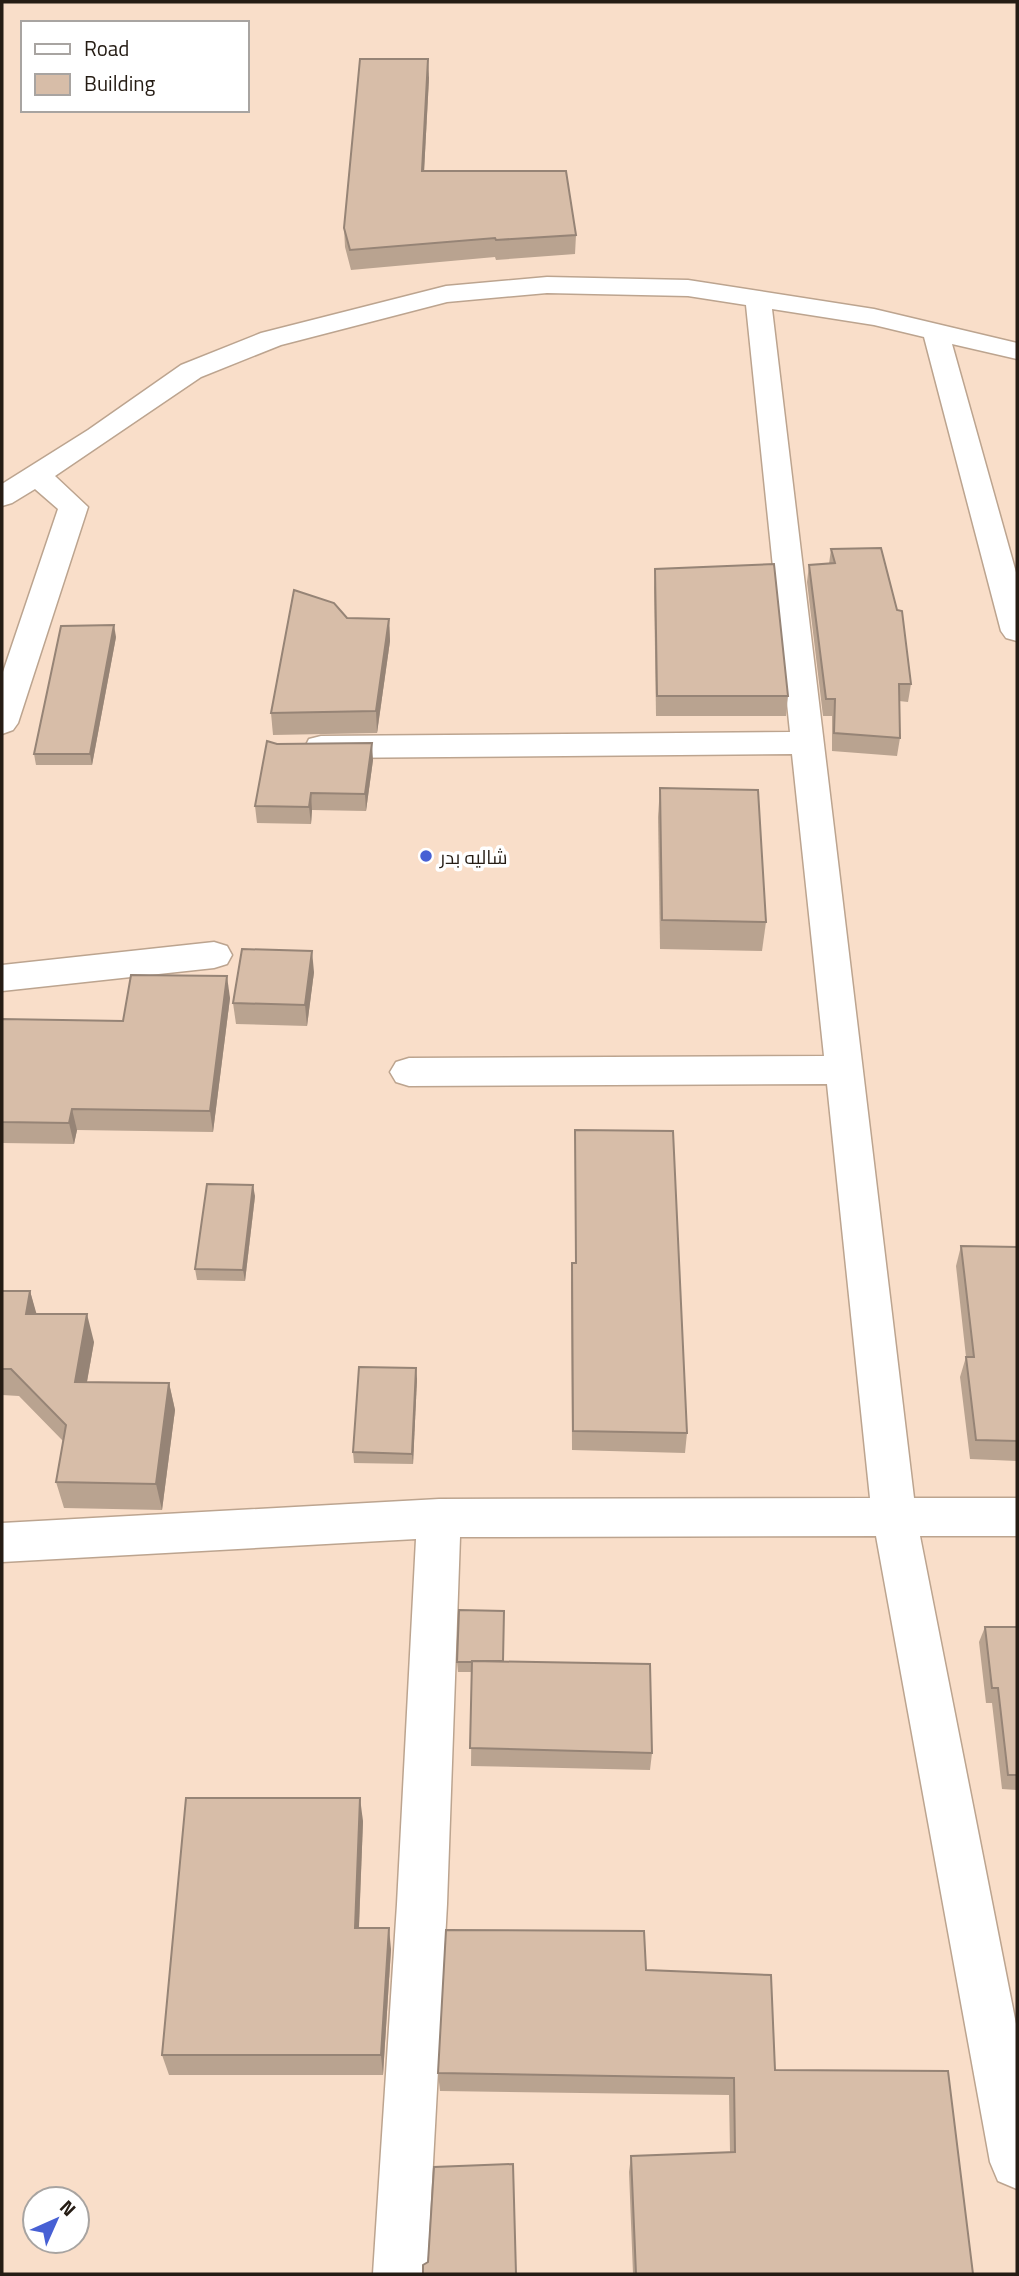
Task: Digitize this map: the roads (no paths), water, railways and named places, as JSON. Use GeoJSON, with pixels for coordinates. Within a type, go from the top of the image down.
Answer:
{"type":"FeatureCollection","features":[{"type":"Feature","properties":{"kind":"street"},"geometry":{"type":"LineString","coordinates":[[2,497],[191,371],[271,340],[446,294],[547,285],[625,284],[688,288],[874,317],[936,334],[1017,351]]}},
{"type":"Feature","properties":{"kind":"street"},"geometry":{"type":"LineString","coordinates":[[758,298],[894,1517],[1017,2162]]}},
{"type":"Feature","properties":{"kind":"street"},"geometry":{"type":"LineString","coordinates":[[936,334],[1017,631]]}},
{"type":"Feature","properties":{"kind":"street"},"geometry":{"type":"LineString","coordinates":[[2,723],[73,507],[36,475]]}},
{"type":"Feature","properties":{"kind":"street"},"geometry":{"type":"LineString","coordinates":[[293,747],[809,743]]}},
{"type":"Feature","properties":{"kind":"street"},"geometry":{"type":"LineString","coordinates":[[2,978],[214,955]]}},
{"type":"Feature","properties":{"kind":"street"},"geometry":{"type":"LineString","coordinates":[[409,1072],[845,1070]]}},
{"type":"Feature","properties":{"kind":"street"},"geometry":{"type":"LineString","coordinates":[[2,1542],[439,1518],[1017,1517]]}},
{"type":"Feature","properties":{"kind":"street"},"geometry":{"type":"LineString","coordinates":[[400,2274],[422,1905],[439,1518]]}},
{"type":"Feature","properties":{"kind":"place","name":"شاليه بدر"},"geometry":{"type":"Point","coordinates":[426,856]}}]}
